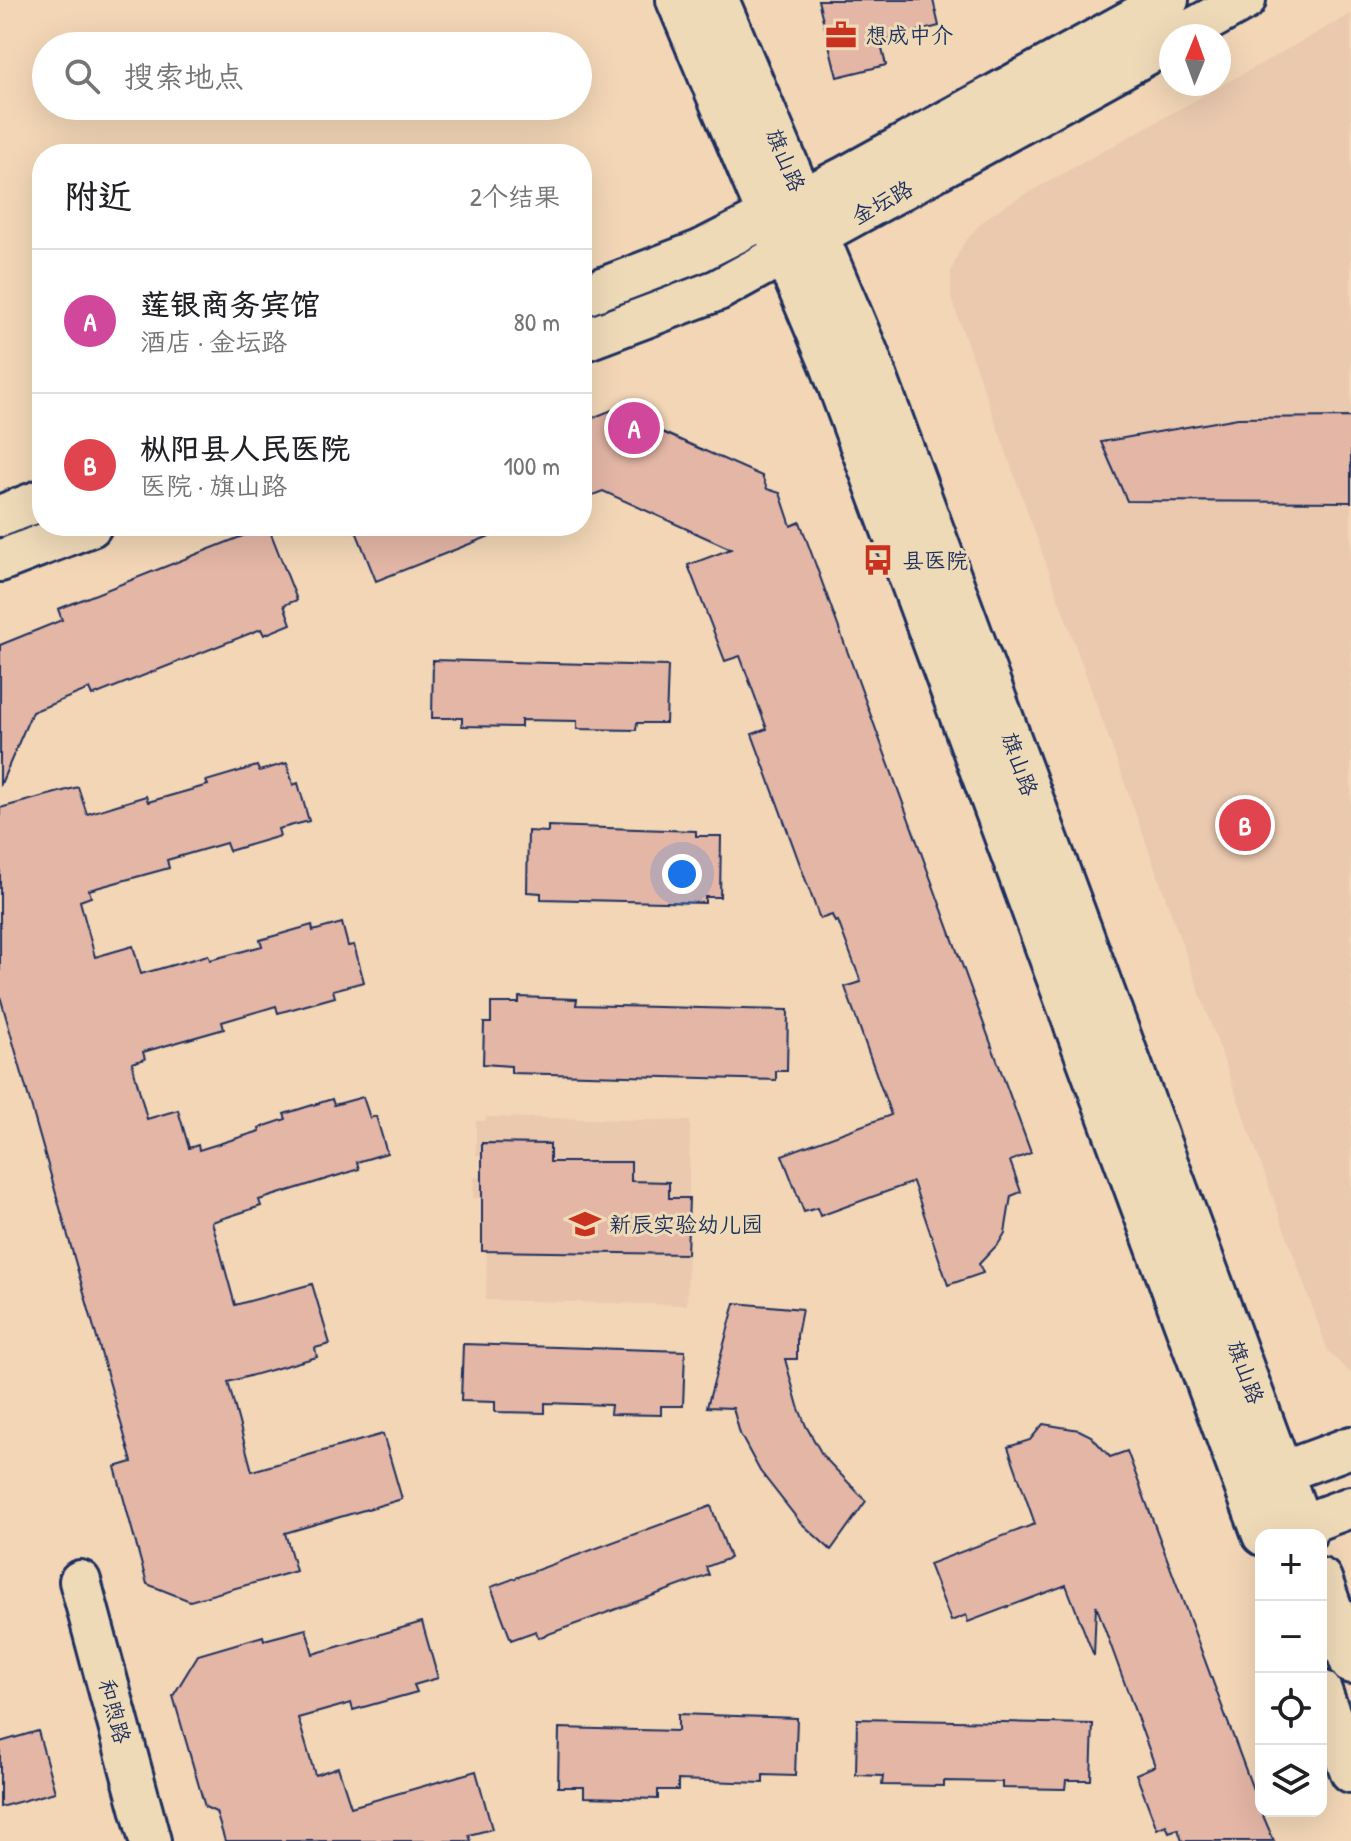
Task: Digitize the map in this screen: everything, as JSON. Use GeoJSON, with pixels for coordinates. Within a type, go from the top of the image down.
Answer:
{"type":"FeatureCollection","features":[{"type":"Feature","properties":{"kind":"main road","name":"旗山路"},"geometry":{"type":"LineString","coordinates":[[677,0],[786,207]]}},
{"type":"Feature","properties":{"kind":"main road","name":"旗山路"},"geometry":{"type":"LineString","coordinates":[[718,0],[786,207],[802,246],[886,511],[1259,1523]]}},
{"type":"Feature","properties":{"kind":"main road","name":"金坛路"},"geometry":{"type":"LineString","coordinates":[[592,292],[700,251],[1168,0]]}},
{"type":"Feature","properties":{"kind":"main road"},"geometry":{"type":"LineString","coordinates":[[1202,24],[1245,0]]}},
{"type":"Feature","properties":{"kind":"main road","name":"金坛路"},"geometry":{"type":"LineString","coordinates":[[592,337],[718,290],[1159,48]]}},
{"type":"Feature","properties":{"kind":"main road","name":"旗山路"},"geometry":{"type":"LineString","coordinates":[[802,246],[868,354],[1304,1529]]}},
{"type":"Feature","properties":{"kind":"main road"},"geometry":{"type":"LineString","coordinates":[[0,516],[32,504]]}},
{"type":"Feature","properties":{"kind":"main road"},"geometry":{"type":"LineString","coordinates":[[0,561],[65,536]]}},
{"type":"Feature","properties":{"kind":"main road"},"geometry":{"type":"LineString","coordinates":[[1298,1529],[1259,1523],[1283,1472],[1351,1447]]}},
{"type":"Feature","properties":{"kind":"main road"},"geometry":{"type":"LineString","coordinates":[[1306,1529],[1351,1507]]}},
{"type":"Feature","properties":{"kind":"main road","name":"和煦路"},"geometry":{"type":"LineString","coordinates":[[80,1581],[150,1841]]}},
{"type":"Feature","properties":{"kind":"main road"},"geometry":{"type":"LineString","coordinates":[[1327,1596],[1351,1663]]}},
{"type":"Feature","properties":{"kind":"main road"},"geometry":{"type":"LineString","coordinates":[[1327,1707],[1351,1772]]}},
{"type":"Feature","properties":{"kind":"shaded area"},"geometry":{"type":"Polygon","coordinates":[[[1351,14],[1351,1374],[1328,1351],[951,298],[951,271],[962,246],[980,224],[999,209],[1203,96],[1231,96],[1231,80],[1351,14]]]}},
{"type":"Feature","properties":{"kind":"shaded area","name":"新辰实验幼儿园"},"geometry":{"type":"Polygon","coordinates":[[[486,1117],[690,1121],[687,1305],[486,1300],[487,1251],[482,1251],[483,1198],[473,1198],[474,1177],[482,1177],[482,1156],[476,1155],[476,1121],[486,1121],[486,1117]]]}},
{"type":"Feature","properties":{"kind":"building"},"geometry":{"type":"Polygon","coordinates":[[[818,0],[933,0],[939,26],[880,41],[886,65],[837,77],[818,0]]]}},
{"type":"Feature","properties":{"kind":"building"},"geometry":{"type":"Polygon","coordinates":[[[612,410],[762,476],[767,489],[780,493],[791,526],[800,522],[1031,1153],[1010,1161],[1021,1192],[1011,1196],[1005,1233],[979,1264],[983,1273],[948,1285],[913,1182],[820,1216],[817,1208],[804,1212],[782,1155],[891,1115],[845,987],[861,982],[838,921],[835,922],[832,915],[820,919],[752,734],[767,729],[740,656],[725,661],[688,565],[731,549],[603,491],[592,495],[592,418],[612,410]]]}},
{"type":"Feature","properties":{"kind":"building"},"geometry":{"type":"Polygon","coordinates":[[[1351,417],[1351,502],[1127,501],[1101,442],[1238,418],[1351,417]]]}},
{"type":"Feature","properties":{"kind":"building"},"geometry":{"type":"Polygon","coordinates":[[[243,536],[272,536],[297,600],[284,605],[291,624],[264,635],[261,629],[92,696],[89,689],[32,712],[0,786],[0,645],[62,620],[58,609],[243,536]]]}},
{"type":"Feature","properties":{"kind":"building"},"geometry":{"type":"Polygon","coordinates":[[[358,536],[490,536],[376,581],[358,536]]]}},
{"type":"Feature","properties":{"kind":"building"},"geometry":{"type":"Polygon","coordinates":[[[433,660],[668,666],[666,723],[637,723],[636,730],[577,729],[577,721],[521,720],[521,727],[462,726],[462,718],[432,718],[433,660]]]}},
{"type":"Feature","properties":{"kind":"building"},"geometry":{"type":"Polygon","coordinates":[[[287,763],[293,785],[298,783],[309,821],[278,829],[280,836],[229,851],[226,843],[167,860],[169,868],[89,890],[91,897],[80,901],[95,957],[133,946],[141,974],[208,955],[210,960],[262,946],[260,940],[312,925],[313,931],[342,923],[348,946],[354,945],[364,982],[333,990],[335,997],[278,1013],[276,1006],[222,1022],[224,1029],[143,1052],[145,1059],[132,1063],[147,1119],[178,1110],[189,1148],[198,1145],[199,1150],[260,1131],[259,1128],[286,1119],[284,1114],[332,1099],[334,1105],[363,1097],[370,1118],[376,1116],[387,1153],[357,1162],[359,1169],[259,1200],[261,1206],[212,1222],[235,1305],[312,1284],[330,1344],[315,1348],[317,1357],[228,1382],[252,1471],[383,1434],[402,1499],[285,1533],[296,1571],[190,1601],[147,1584],[115,1467],[132,1462],[0,996],[0,808],[78,787],[87,814],[146,796],[148,802],[208,785],[206,781],[257,766],[259,771],[287,763]]]}},
{"type":"Feature","properties":{"kind":"building"},"geometry":{"type":"Polygon","coordinates":[[[548,826],[696,831],[696,836],[721,836],[720,897],[705,897],[705,903],[541,899],[541,893],[527,892],[528,831],[548,832],[548,826]]]}},
{"type":"Feature","properties":{"kind":"building"},"geometry":{"type":"Polygon","coordinates":[[[519,997],[577,999],[576,1005],[788,1010],[787,1071],[776,1071],[776,1080],[511,1073],[511,1066],[483,1064],[484,1023],[491,1023],[491,1003],[519,1003],[519,997]]]}},
{"type":"Feature","properties":{"kind":"building"},"geometry":{"type":"Polygon","coordinates":[[[482,1143],[550,1144],[550,1162],[631,1162],[631,1181],[669,1182],[669,1198],[689,1198],[687,1254],[482,1251],[482,1143]]]}},
{"type":"Feature","properties":{"kind":"building"},"geometry":{"type":"Polygon","coordinates":[[[735,1303],[802,1309],[797,1359],[785,1359],[798,1406],[823,1456],[866,1501],[831,1550],[800,1522],[760,1471],[740,1434],[733,1408],[707,1407],[735,1303]]]}},
{"type":"Feature","properties":{"kind":"building"},"geometry":{"type":"Polygon","coordinates":[[[463,1344],[685,1351],[683,1406],[661,1406],[661,1415],[610,1414],[611,1405],[545,1403],[545,1413],[495,1412],[495,1402],[461,1401],[463,1344]]]}},
{"type":"Feature","properties":{"kind":"building"},"geometry":{"type":"Polygon","coordinates":[[[1043,1424],[1079,1430],[1091,1436],[1110,1457],[1127,1451],[1255,1795],[1255,1817],[1264,1817],[1274,1841],[1182,1841],[1178,1829],[1169,1832],[1166,1825],[1157,1829],[1136,1774],[1155,1766],[1096,1605],[1094,1656],[1066,1585],[968,1622],[966,1615],[951,1621],[929,1564],[1035,1524],[1008,1447],[1030,1440],[1043,1424]]]}},
{"type":"Feature","properties":{"kind":"building"},"geometry":{"type":"Polygon","coordinates":[[[711,1506],[730,1558],[706,1567],[709,1575],[538,1638],[536,1631],[511,1640],[491,1587],[711,1506]]]}},
{"type":"Feature","properties":{"kind":"building"},"geometry":{"type":"Polygon","coordinates":[[[422,1622],[438,1678],[414,1685],[417,1692],[353,1710],[351,1703],[298,1718],[315,1775],[338,1767],[351,1807],[476,1771],[492,1829],[469,1835],[471,1841],[225,1841],[216,1812],[205,1807],[173,1696],[198,1655],[263,1636],[264,1640],[306,1629],[313,1654],[422,1622]]]}},
{"type":"Feature","properties":{"kind":"building"},"geometry":{"type":"Polygon","coordinates":[[[678,1714],[797,1718],[795,1776],[763,1775],[763,1783],[678,1780],[678,1790],[658,1790],[658,1799],[584,1797],[584,1787],[558,1787],[559,1728],[678,1731],[678,1714]]]}},
{"type":"Feature","properties":{"kind":"building"},"geometry":{"type":"Polygon","coordinates":[[[857,1719],[1093,1724],[1091,1780],[1066,1780],[1065,1789],[1002,1788],[1002,1782],[944,1781],[944,1786],[882,1785],[883,1776],[856,1775],[857,1719]]]}},
{"type":"Feature","properties":{"kind":"building"},"geometry":{"type":"Polygon","coordinates":[[[38,1731],[55,1792],[0,1807],[0,1742],[38,1731]]]}},
{"type":"Feature","properties":{"kind":"place","name":"想成中介"},"geometry":{"type":"Point","coordinates":[841,35]}},
{"type":"Feature","properties":{"kind":"place","name":"莲银商务宾馆"},"geometry":{"type":"Point","coordinates":[634,428]}},
{"type":"Feature","properties":{"kind":"place","name":"县医院"},"geometry":{"type":"Point","coordinates":[878,560]}},
{"type":"Feature","properties":{"kind":"place","name":"枞阳县人民医院"},"geometry":{"type":"Point","coordinates":[1245,825]}},
{"type":"Feature","properties":{"kind":"place","name":"新辰实验幼儿园"},"geometry":{"type":"Point","coordinates":[585,1224]}}]}
